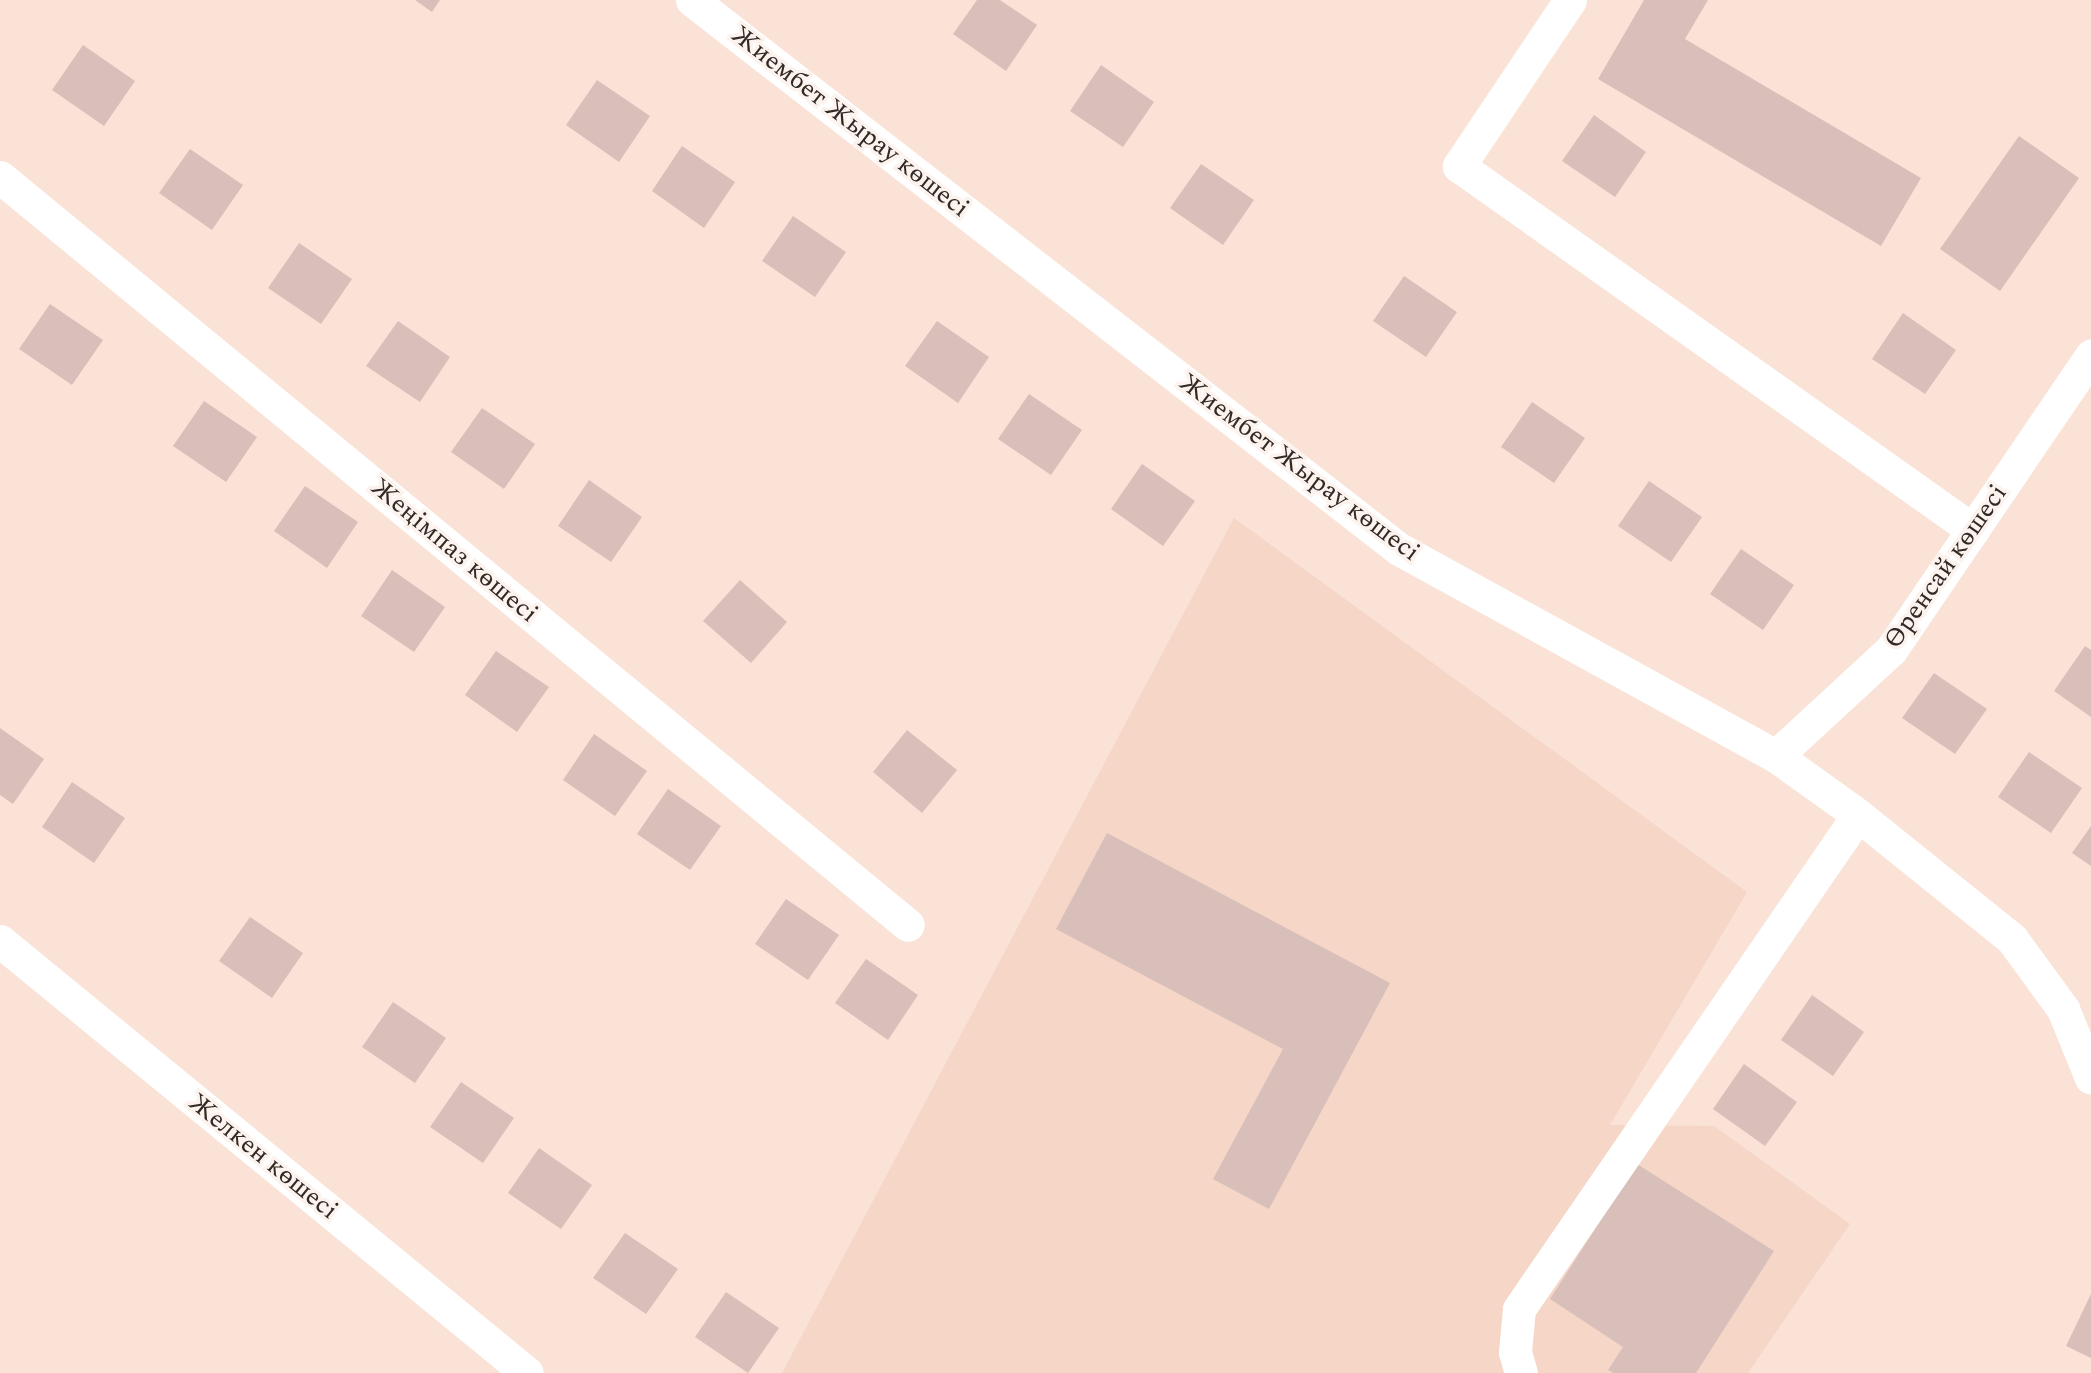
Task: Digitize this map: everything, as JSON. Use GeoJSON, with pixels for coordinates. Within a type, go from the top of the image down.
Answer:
{"type":"FeatureCollection","features":[{"type":"Feature","properties":{"kind":"street","name":"Жиембет Жырау көшесі"},"geometry":{"type":"LineString","coordinates":[[692,0],[1399,549],[1776,756],[1858,815],[2012,939],[2063,1009],[2091,1078]]}},
{"type":"Feature","properties":{"kind":"street"},"geometry":{"type":"LineString","coordinates":[[1570,0],[1459,166],[1973,530]]}},
{"type":"Feature","properties":{"kind":"street","name":"Жеңімпаз көшесі"},"geometry":{"type":"LineString","coordinates":[[0,177],[908,925]]}},
{"type":"Feature","properties":{"kind":"street","name":"Өренсай көшесі"},"geometry":{"type":"LineString","coordinates":[[1776,756],[1891,650],[2091,356]]}},
{"type":"Feature","properties":{"kind":"street"},"geometry":{"type":"LineString","coordinates":[[1521,1373],[1515,1352],[1519,1309],[1858,815]]}},
{"type":"Feature","properties":{"kind":"street","name":"Желкен көшесі"},"geometry":{"type":"LineString","coordinates":[[0,941],[527,1373]]}},
{"type":"Feature","properties":{"kind":"shaded area"},"geometry":{"type":"Polygon","coordinates":[[[1234,518],[1747,892],[1610,1125],[1714,1126],[1850,1224],[1748,1373],[782,1373],[1234,518]]]}},
{"type":"Feature","properties":{"kind":"building"},"geometry":{"type":"Polygon","coordinates":[[[415,0],[440,0],[432,12],[415,0]]]}},
{"type":"Feature","properties":{"kind":"building"},"geometry":{"type":"Polygon","coordinates":[[[977,0],[1000,0],[1037,25],[1006,71],[953,34],[977,0]]]}},
{"type":"Feature","properties":{"kind":"building"},"geometry":{"type":"Polygon","coordinates":[[[1644,0],[1708,0],[1685,39],[1921,178],[1881,246],[1598,79],[1644,0]]]}},
{"type":"Feature","properties":{"kind":"building"},"geometry":{"type":"Polygon","coordinates":[[[83,45],[135,81],[104,126],[52,90],[83,45]]]}},
{"type":"Feature","properties":{"kind":"building"},"geometry":{"type":"Polygon","coordinates":[[[1101,65],[1154,102],[1123,147],[1070,111],[1101,65]]]}},
{"type":"Feature","properties":{"kind":"building"},"geometry":{"type":"Polygon","coordinates":[[[597,80],[650,116],[619,162],[566,125],[597,80]]]}},
{"type":"Feature","properties":{"kind":"building"},"geometry":{"type":"Polygon","coordinates":[[[1594,115],[1646,152],[1615,197],[1562,161],[1594,115]]]}},
{"type":"Feature","properties":{"kind":"building"},"geometry":{"type":"Polygon","coordinates":[[[2019,136],[2079,178],[2000,291],[1940,249],[2019,136]]]}},
{"type":"Feature","properties":{"kind":"building"},"geometry":{"type":"Polygon","coordinates":[[[682,146],[735,182],[704,228],[652,191],[682,146]]]}},
{"type":"Feature","properties":{"kind":"building"},"geometry":{"type":"Polygon","coordinates":[[[190,149],[243,185],[212,230],[159,193],[190,149]]]}},
{"type":"Feature","properties":{"kind":"building"},"geometry":{"type":"Polygon","coordinates":[[[1201,164],[1254,200],[1223,245],[1170,208],[1201,164]]]}},
{"type":"Feature","properties":{"kind":"building"},"geometry":{"type":"Polygon","coordinates":[[[793,216],[846,252],[815,297],[762,261],[793,216]]]}},
{"type":"Feature","properties":{"kind":"building"},"geometry":{"type":"Polygon","coordinates":[[[299,243],[352,279],[321,324],[268,288],[299,243]]]}},
{"type":"Feature","properties":{"kind":"building"},"geometry":{"type":"Polygon","coordinates":[[[1404,276],[1457,312],[1426,357],[1373,321],[1404,276]]]}},
{"type":"Feature","properties":{"kind":"building"},"geometry":{"type":"Polygon","coordinates":[[[50,304],[103,340],[72,385],[19,349],[50,304]]]}},
{"type":"Feature","properties":{"kind":"building"},"geometry":{"type":"Polygon","coordinates":[[[1903,313],[1956,350],[1925,394],[1872,359],[1903,313]]]}},
{"type":"Feature","properties":{"kind":"building"},"geometry":{"type":"Polygon","coordinates":[[[398,321],[450,357],[420,402],[366,366],[398,321]]]}},
{"type":"Feature","properties":{"kind":"building"},"geometry":{"type":"Polygon","coordinates":[[[937,321],[989,357],[958,403],[905,366],[937,321]]]}},
{"type":"Feature","properties":{"kind":"building"},"geometry":{"type":"Polygon","coordinates":[[[1029,394],[1082,430],[1051,475],[998,439],[1029,394]]]}},
{"type":"Feature","properties":{"kind":"building"},"geometry":{"type":"Polygon","coordinates":[[[204,401],[257,437],[226,482],[173,446],[204,401]]]}},
{"type":"Feature","properties":{"kind":"building"},"geometry":{"type":"Polygon","coordinates":[[[1532,402],[1585,438],[1554,483],[1501,447],[1532,402]]]}},
{"type":"Feature","properties":{"kind":"building"},"geometry":{"type":"Polygon","coordinates":[[[482,408],[535,444],[504,489],[451,452],[482,408]]]}},
{"type":"Feature","properties":{"kind":"building"},"geometry":{"type":"Polygon","coordinates":[[[1142,464],[1195,501],[1163,546],[1111,509],[1142,464]]]}},
{"type":"Feature","properties":{"kind":"building"},"geometry":{"type":"Polygon","coordinates":[[[589,480],[642,517],[611,562],[558,526],[589,480]]]}},
{"type":"Feature","properties":{"kind":"building"},"geometry":{"type":"Polygon","coordinates":[[[1649,481],[1702,517],[1671,562],[1618,526],[1649,481]]]}},
{"type":"Feature","properties":{"kind":"building"},"geometry":{"type":"Polygon","coordinates":[[[305,486],[358,522],[327,568],[274,531],[305,486]]]}},
{"type":"Feature","properties":{"kind":"building"},"geometry":{"type":"Polygon","coordinates":[[[1741,549],[1794,585],[1763,630],[1710,594],[1741,549]]]}},
{"type":"Feature","properties":{"kind":"building"},"geometry":{"type":"Polygon","coordinates":[[[392,570],[445,607],[414,652],[361,616],[392,570]]]}},
{"type":"Feature","properties":{"kind":"building"},"geometry":{"type":"Polygon","coordinates":[[[740,580],[787,622],[751,663],[703,621],[740,580]]]}},
{"type":"Feature","properties":{"kind":"building"},"geometry":{"type":"Polygon","coordinates":[[[2085,646],[2091,650],[2091,717],[2054,691],[2085,646]]]}},
{"type":"Feature","properties":{"kind":"building"},"geometry":{"type":"Polygon","coordinates":[[[496,651],[549,687],[517,732],[465,695],[496,651]]]}},
{"type":"Feature","properties":{"kind":"building"},"geometry":{"type":"Polygon","coordinates":[[[1934,673],[1987,709],[1955,754],[1902,718],[1934,673]]]}},
{"type":"Feature","properties":{"kind":"building"},"geometry":{"type":"Polygon","coordinates":[[[0,728],[44,759],[13,804],[0,795],[0,728]]]}},
{"type":"Feature","properties":{"kind":"building"},"geometry":{"type":"Polygon","coordinates":[[[907,730],[957,770],[922,813],[873,772],[907,730]]]}},
{"type":"Feature","properties":{"kind":"building"},"geometry":{"type":"Polygon","coordinates":[[[594,734],[647,771],[615,816],[563,780],[594,734]]]}},
{"type":"Feature","properties":{"kind":"building"},"geometry":{"type":"Polygon","coordinates":[[[2029,752],[2082,788],[2051,833],[1998,797],[2029,752]]]}},
{"type":"Feature","properties":{"kind":"building"},"geometry":{"type":"Polygon","coordinates":[[[72,782],[125,818],[94,863],[42,827],[72,782]]]}},
{"type":"Feature","properties":{"kind":"building"},"geometry":{"type":"Polygon","coordinates":[[[668,789],[721,826],[690,870],[637,834],[668,789]]]}},
{"type":"Feature","properties":{"kind":"building"},"geometry":{"type":"Polygon","coordinates":[[[2091,826],[2091,866],[2072,853],[2091,826]]]}},
{"type":"Feature","properties":{"kind":"building"},"geometry":{"type":"Polygon","coordinates":[[[1107,833],[1390,983],[1269,1209],[1213,1179],[1283,1049],[1056,929],[1107,833]]]}},
{"type":"Feature","properties":{"kind":"building"},"geometry":{"type":"Polygon","coordinates":[[[786,899],[839,935],[808,980],[755,944],[786,899]]]}},
{"type":"Feature","properties":{"kind":"building"},"geometry":{"type":"Polygon","coordinates":[[[250,917],[303,953],[272,998],[219,961],[250,917]]]}},
{"type":"Feature","properties":{"kind":"building"},"geometry":{"type":"Polygon","coordinates":[[[866,959],[918,995],[888,1040],[835,1003],[866,959]]]}},
{"type":"Feature","properties":{"kind":"building"},"geometry":{"type":"Polygon","coordinates":[[[1812,995],[1864,1032],[1833,1076],[1781,1040],[1812,995]]]}},
{"type":"Feature","properties":{"kind":"building"},"geometry":{"type":"Polygon","coordinates":[[[393,1002],[446,1038],[415,1083],[362,1047],[393,1002]]]}},
{"type":"Feature","properties":{"kind":"building"},"geometry":{"type":"Polygon","coordinates":[[[1744,1064],[1797,1102],[1765,1146],[1713,1109],[1744,1064]]]}},
{"type":"Feature","properties":{"kind":"building"},"geometry":{"type":"Polygon","coordinates":[[[461,1082],[514,1118],[483,1163],[430,1127],[461,1082]]]}},
{"type":"Feature","properties":{"kind":"building"},"geometry":{"type":"Polygon","coordinates":[[[539,1148],[592,1185],[561,1229],[508,1193],[539,1148]]]}},
{"type":"Feature","properties":{"kind":"building"},"geometry":{"type":"Polygon","coordinates":[[[1637,1164],[1774,1251],[1696,1373],[1613,1373],[1608,1370],[1623,1347],[1550,1299],[1637,1164]]]}},
{"type":"Feature","properties":{"kind":"building"},"geometry":{"type":"Polygon","coordinates":[[[625,1233],[678,1269],[646,1314],[593,1278],[625,1233]]]}},
{"type":"Feature","properties":{"kind":"building"},"geometry":{"type":"Polygon","coordinates":[[[726,1292],[779,1328],[748,1373],[695,1337],[726,1292]]]}},
{"type":"Feature","properties":{"kind":"building"},"geometry":{"type":"Polygon","coordinates":[[[2091,1294],[2091,1358],[2066,1346],[2091,1294]]]}}]}
